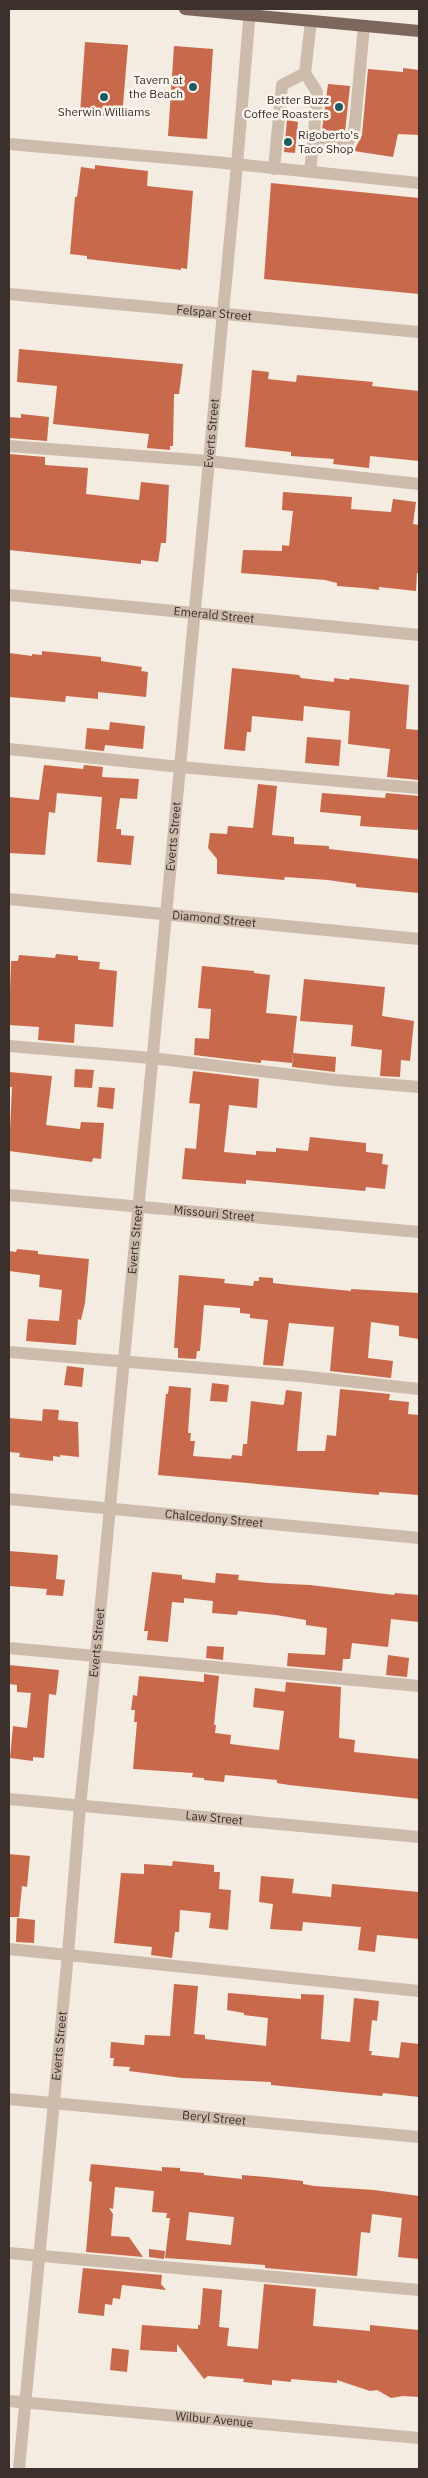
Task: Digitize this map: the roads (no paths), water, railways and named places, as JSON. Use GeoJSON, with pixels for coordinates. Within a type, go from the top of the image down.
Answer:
{"type":"FeatureCollection","features":[{"type":"Feature","properties":{"kind":"main road"},"geometry":{"type":"LineString","coordinates":[[185,9],[249,12],[311,21],[419,31]]}},
{"type":"Feature","properties":{"kind":"street","name":"Everts Street"},"geometry":{"type":"LineString","coordinates":[[19,2469],[68,1954],[80,1806],[180,767],[221,313],[237,165],[249,12]]}},
{"type":"Feature","properties":{"kind":"street"},"geometry":{"type":"LineString","coordinates":[[310,172],[317,92],[305,73],[311,21]]}},
{"type":"Feature","properties":{"kind":"street"},"geometry":{"type":"LineString","coordinates":[[314,134],[319,138],[348,141],[354,134],[364,26]]}},
{"type":"Feature","properties":{"kind":"street"},"geometry":{"type":"LineString","coordinates":[[274,169],[282,85],[305,73]]}},
{"type":"Feature","properties":{"kind":"street"},"geometry":{"type":"LineString","coordinates":[[9,144],[419,183]]}},
{"type":"Feature","properties":{"kind":"street","name":"Felspar Street"},"geometry":{"type":"LineString","coordinates":[[9,294],[419,332]]}},
{"type":"Feature","properties":{"kind":"street"},"geometry":{"type":"LineString","coordinates":[[9,446],[208,461],[419,484]]}},
{"type":"Feature","properties":{"kind":"street","name":"Emerald Street"},"geometry":{"type":"LineString","coordinates":[[9,595],[419,635]]}},
{"type":"Feature","properties":{"kind":"street"},"geometry":{"type":"LineString","coordinates":[[9,749],[180,767],[419,788]]}},
{"type":"Feature","properties":{"kind":"street","name":"Diamond Street"},"geometry":{"type":"LineString","coordinates":[[9,899],[419,938]]}},
{"type":"Feature","properties":{"kind":"street"},"geometry":{"type":"LineString","coordinates":[[9,1046],[152,1058],[336,1080],[419,1087]]}},
{"type":"Feature","properties":{"kind":"street","name":"Missouri Street"},"geometry":{"type":"LineString","coordinates":[[9,1195],[419,1232]]}},
{"type":"Feature","properties":{"kind":"street"},"geometry":{"type":"LineString","coordinates":[[9,1352],[300,1376],[419,1389]]}},
{"type":"Feature","properties":{"kind":"street","name":"Chalcedony Street"},"geometry":{"type":"LineString","coordinates":[[9,1499],[419,1538]]}},
{"type":"Feature","properties":{"kind":"street"},"geometry":{"type":"LineString","coordinates":[[9,1648],[419,1686]]}},
{"type":"Feature","properties":{"kind":"street","name":"Law Street"},"geometry":{"type":"LineString","coordinates":[[9,1799],[419,1837]]}},
{"type":"Feature","properties":{"kind":"street"},"geometry":{"type":"LineString","coordinates":[[9,1949],[419,1991]]}},
{"type":"Feature","properties":{"kind":"street","name":"Beryl Street"},"geometry":{"type":"LineString","coordinates":[[9,2099],[419,2137]]}},
{"type":"Feature","properties":{"kind":"street"},"geometry":{"type":"LineString","coordinates":[[9,2253],[419,2290]]}},
{"type":"Feature","properties":{"kind":"street","name":"Wilbur Avenue"},"geometry":{"type":"LineString","coordinates":[[9,2401],[419,2438]]}},
{"type":"Feature","properties":{"kind":"place","name":"Tavern at the Beach"},"geometry":{"type":"Point","coordinates":[193,87]}},
{"type":"Feature","properties":{"kind":"place","name":"Sherwin Williams"},"geometry":{"type":"Point","coordinates":[104,97]}},
{"type":"Feature","properties":{"kind":"place","name":"Better Buzz Coffee Roasters"},"geometry":{"type":"Point","coordinates":[339,107]}},
{"type":"Feature","properties":{"kind":"place","name":"Rigoberto's Taco Shop"},"geometry":{"type":"Point","coordinates":[288,142]}}]}
